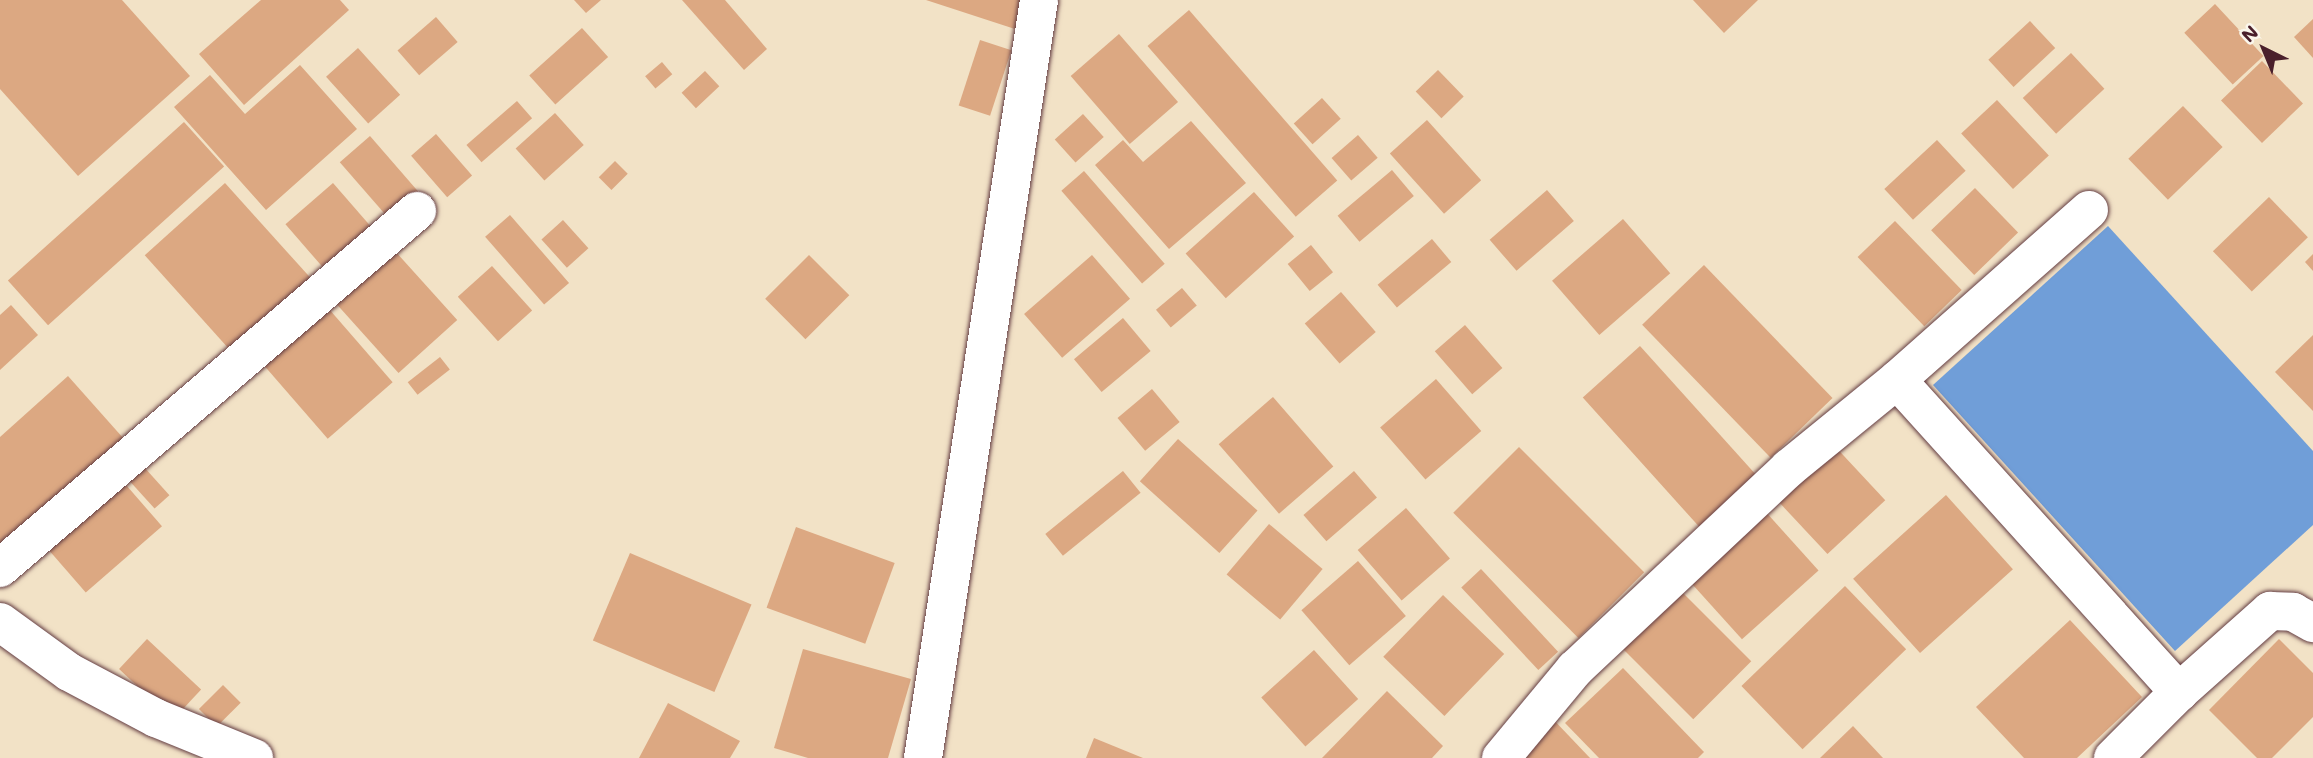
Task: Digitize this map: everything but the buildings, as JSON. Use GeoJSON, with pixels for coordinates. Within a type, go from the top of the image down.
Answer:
{"type":"FeatureCollection","features":[{"type":"Feature","properties":{"kind":"street"},"geometry":{"type":"LineString","coordinates":[[923,758],[1039,0]]}},
{"type":"Feature","properties":{"kind":"street"},"geometry":{"type":"LineString","coordinates":[[1501,758],[1575,669],[1789,468],[1897,380],[2089,210]]}},
{"type":"Feature","properties":{"kind":"street"},"geometry":{"type":"LineString","coordinates":[[0,568],[417,211]]}},
{"type":"Feature","properties":{"kind":"street"},"geometry":{"type":"LineString","coordinates":[[1897,380],[2179,692]]}},
{"type":"Feature","properties":{"kind":"street"},"geometry":{"type":"LineString","coordinates":[[2113,758],[2179,692],[2270,611],[2292,612],[2313,623]]}},
{"type":"Feature","properties":{"kind":"street"},"geometry":{"type":"LineString","coordinates":[[0,622],[69,672],[156,718],[248,757]]}},
{"type":"Feature","properties":{"kind":"water"},"geometry":{"type":"Polygon","coordinates":[[[2108,226],[2313,451],[2313,525],[2175,651],[1933,385],[2108,226]]]}}]}
